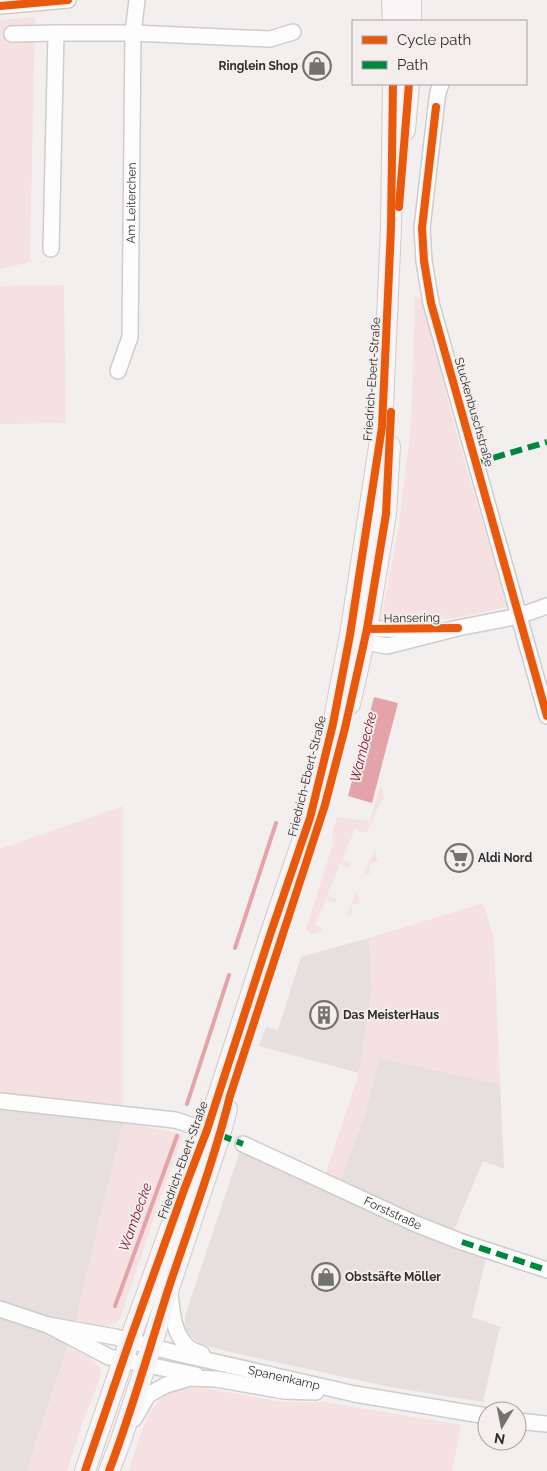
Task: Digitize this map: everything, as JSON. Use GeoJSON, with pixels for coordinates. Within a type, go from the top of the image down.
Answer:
{"type":"FeatureCollection","features":[{"type":"Feature","properties":{"kind":"main road"},"geometry":{"type":"LineString","coordinates":[[392,0],[392,20]]}},
{"type":"Feature","properties":{"kind":"main road"},"geometry":{"type":"LineString","coordinates":[[411,0],[411,20]]}},
{"type":"Feature","properties":{"kind":"main road","name":"Friedrich-Ebert-Straße"},"geometry":{"type":"LineString","coordinates":[[360,635],[382,428],[391,228],[393,85]]}},
{"type":"Feature","properties":{"kind":"main road","name":"Friedrich-Ebert-Straße"},"geometry":{"type":"LineString","coordinates":[[109,1471],[120,1444],[149,1355],[270,935],[310,818],[332,724],[360,635],[386,514],[398,229],[409,85]]}},
{"type":"Feature","properties":{"kind":"main road","name":"Friedrich-Ebert-Straße"},"geometry":{"type":"LineString","coordinates":[[85,1471],[184,1190],[214,1133]]}},
{"type":"Feature","properties":{"kind":"street"},"geometry":{"type":"LineString","coordinates":[[0,6],[68,0]]}},
{"type":"Feature","properties":{"kind":"street","name":"Am Leiterchen"},"geometry":{"type":"LineString","coordinates":[[118,371],[130,337],[133,33],[137,0]]}},
{"type":"Feature","properties":{"kind":"street"},"geometry":{"type":"LineString","coordinates":[[12,34],[133,33],[270,39],[293,32]]}},
{"type":"Feature","properties":{"kind":"street"},"geometry":{"type":"LineString","coordinates":[[51,249],[56,33]]}},
{"type":"Feature","properties":{"kind":"street","name":"Stuckenbuschstraße"},"geometry":{"type":"LineString","coordinates":[[441,85],[436,107],[422,228],[424,261],[431,303],[547,716]]}},
{"type":"Feature","properties":{"kind":"street","name":"Hansering"},"geometry":{"type":"LineString","coordinates":[[360,635],[458,628],[519,616],[547,606]]}},
{"type":"Feature","properties":{"kind":"street"},"geometry":{"type":"LineString","coordinates":[[0,1101],[175,1120],[214,1133]]}},
{"type":"Feature","properties":{"kind":"street","name":"Forststraße"},"geometry":{"type":"LineString","coordinates":[[242,1144],[416,1224],[462,1242],[547,1270]]}},
{"type":"Feature","properties":{"kind":"street","name":"Spanenkamp"},"geometry":{"type":"LineString","coordinates":[[169,1288],[177,1332],[188,1347],[214,1361]]}},
{"type":"Feature","properties":{"kind":"street"},"geometry":{"type":"LineString","coordinates":[[0,1309],[48,1326],[130,1340],[149,1355]]}},
{"type":"Feature","properties":{"kind":"street","name":"Spanenkamp"},"geometry":{"type":"LineString","coordinates":[[48,1326],[109,1357],[123,1360],[149,1355],[176,1353],[355,1394],[477,1414]]}},
{"type":"Feature","properties":{"kind":"street","name":"Spanenkamp"},"geometry":{"type":"LineString","coordinates":[[149,1355],[216,1379]]}},
{"type":"Feature","properties":{"kind":"street","name":"Spanenkamp"},"geometry":{"type":"LineString","coordinates":[[120,1444],[148,1395],[166,1385],[190,1378],[216,1379],[284,1390],[355,1394]]}},
{"type":"Feature","properties":{"kind":"street"},"geometry":{"type":"LineString","coordinates":[[527,1421],[547,1424]]}},
{"type":"Feature","properties":{"kind":"shaded area"},"geometry":{"type":"Polygon","coordinates":[[[35,17],[30,262],[0,269],[0,20],[35,17]]]}},
{"type":"Feature","properties":{"kind":"shaded area"},"geometry":{"type":"Polygon","coordinates":[[[64,285],[66,423],[0,424],[0,286],[64,285]]]}},
{"type":"Feature","properties":{"kind":"shaded area"},"geometry":{"type":"Polygon","coordinates":[[[415,296],[424,300],[454,425],[507,607],[456,618],[381,621],[398,531],[411,426],[415,296]]]}},
{"type":"Feature","properties":{"kind":"shaded area"},"geometry":{"type":"Polygon","coordinates":[[[382,788],[385,799],[381,801],[367,832],[364,833],[355,829],[342,860],[351,864],[349,868],[340,864],[327,895],[336,899],[335,903],[326,899],[315,925],[323,929],[312,934],[306,929],[333,844],[332,835],[337,817],[370,821],[379,789],[382,788]]]}},
{"type":"Feature","properties":{"kind":"shaded area"},"geometry":{"type":"Polygon","coordinates":[[[123,806],[123,1122],[0,1109],[0,849],[123,806]]]}},
{"type":"Feature","properties":{"kind":"shaded area"},"geometry":{"type":"Polygon","coordinates":[[[375,850],[378,861],[369,864],[371,873],[365,874],[365,870],[375,850]]]}},
{"type":"Feature","properties":{"kind":"shaded area"},"geometry":{"type":"Polygon","coordinates":[[[357,892],[360,903],[351,905],[353,914],[348,916],[347,913],[357,892]]]}},
{"type":"Feature","properties":{"kind":"shaded area"},"geometry":{"type":"Polygon","coordinates":[[[483,903],[494,939],[500,1084],[379,1058],[365,1114],[339,1184],[325,1176],[359,1073],[372,990],[369,938],[483,903]]]}},
{"type":"Feature","properties":{"kind":"shaded area"},"geometry":{"type":"Polygon","coordinates":[[[369,938],[372,990],[359,1073],[259,1046],[266,1027],[278,1030],[301,957],[369,938]]]}},
{"type":"Feature","properties":{"kind":"shaded area"},"geometry":{"type":"Polygon","coordinates":[[[379,1058],[500,1084],[504,1169],[483,1161],[448,1244],[486,1258],[472,1317],[500,1327],[483,1401],[390,1387],[230,1352],[200,1344],[190,1335],[185,1327],[185,1316],[240,1151],[336,1193],[365,1114],[379,1058]]]}},
{"type":"Feature","properties":{"kind":"shaded area"},"geometry":{"type":"Polygon","coordinates":[[[0,1109],[123,1122],[76,1320],[27,1471],[0,1471],[0,1109]]]}},
{"type":"Feature","properties":{"kind":"shaded area"},"geometry":{"type":"Polygon","coordinates":[[[123,1122],[183,1134],[120,1319],[109,1325],[99,1326],[76,1320],[123,1122]]]}},
{"type":"Feature","properties":{"kind":"shaded area"},"geometry":{"type":"Polygon","coordinates":[[[68,1347],[89,1357],[101,1368],[99,1381],[83,1421],[67,1471],[27,1471],[68,1347]]]}},
{"type":"Feature","properties":{"kind":"shaded area"},"geometry":{"type":"Polygon","coordinates":[[[169,1358],[266,1378],[266,1385],[168,1364],[169,1358]]]}},
{"type":"Feature","properties":{"kind":"shaded area"},"geometry":{"type":"Polygon","coordinates":[[[188,1387],[205,1388],[282,1402],[324,1402],[461,1425],[452,1471],[129,1471],[143,1427],[154,1406],[170,1392],[188,1387]]]}},
{"type":"Feature","properties":{"kind":"water"},"geometry":{"type":"Polygon","coordinates":[[[374,697],[398,703],[372,803],[348,796],[374,697]]]}},
{"type":"Feature","properties":{"kind":"waterway","name":"Wambecke"},"geometry":{"type":"LineString","coordinates":[[235,948],[276,823]]}},
{"type":"Feature","properties":{"kind":"waterway","name":"Wambecke"},"geometry":{"type":"LineString","coordinates":[[187,1104],[229,975]]}},
{"type":"Feature","properties":{"kind":"waterway","name":"Wambecke"},"geometry":{"type":"LineString","coordinates":[[115,1306],[177,1136]]}},
{"type":"Feature","properties":{"kind":"marked path"},"geometry":{"type":"LineString","coordinates":[[476,463],[547,442]]}},
{"type":"Feature","properties":{"kind":"marked path"},"geometry":{"type":"LineString","coordinates":[[220,1135],[243,1144]]}},
{"type":"Feature","properties":{"kind":"marked path"},"geometry":{"type":"LineString","coordinates":[[462,1242],[547,1270]]}},
{"type":"Feature","properties":{"kind":"cycle path"},"geometry":{"type":"LineString","coordinates":[[0,6],[68,0]]}},
{"type":"Feature","properties":{"kind":"cycle path"},"geometry":{"type":"LineString","coordinates":[[85,1471],[130,1340],[207,1130],[310,818],[333,724],[350,635],[382,427],[391,228],[393,85]]}},
{"type":"Feature","properties":{"kind":"cycle path"},"geometry":{"type":"LineString","coordinates":[[399,207],[409,85]]}},
{"type":"Feature","properties":{"kind":"cycle path"},"geometry":{"type":"LineString","coordinates":[[436,107],[422,228],[424,261],[431,303],[547,716]]}},
{"type":"Feature","properties":{"kind":"cycle path"},"geometry":{"type":"LineString","coordinates":[[109,1471],[209,1168],[230,1096],[325,805],[345,728],[367,629],[386,514],[391,412]]}},
{"type":"Feature","properties":{"kind":"cycle path"},"geometry":{"type":"LineString","coordinates":[[367,629],[458,628]]}},
{"type":"Feature","properties":{"kind":"place","name":"Ringlein Shop"},"geometry":{"type":"Point","coordinates":[317,66]}},
{"type":"Feature","properties":{"kind":"place","name":"Aldi Nord"},"geometry":{"type":"Point","coordinates":[459,858]}},
{"type":"Feature","properties":{"kind":"place","name":"Das MeisterHaus"},"geometry":{"type":"Point","coordinates":[324,1015]}},
{"type":"Feature","properties":{"kind":"place","name":"Obstsäfte Möller"},"geometry":{"type":"Point","coordinates":[326,1277]}}]}
